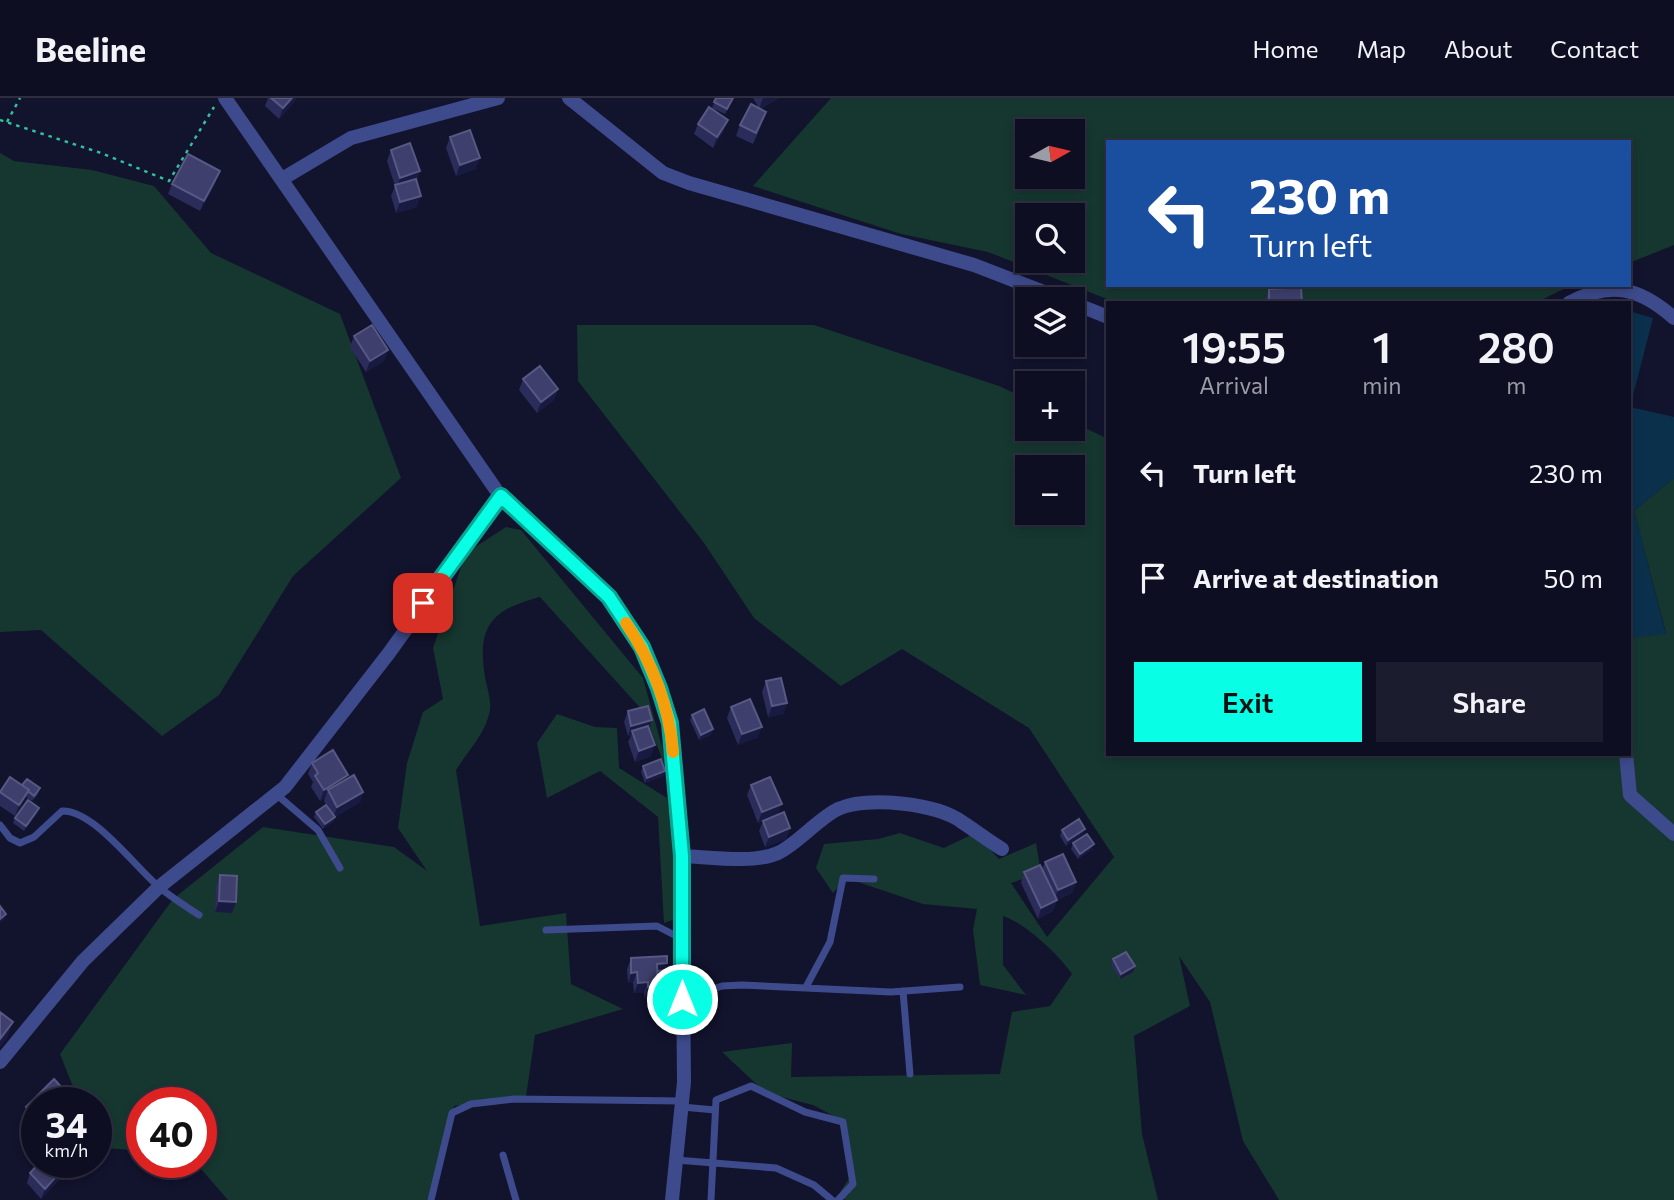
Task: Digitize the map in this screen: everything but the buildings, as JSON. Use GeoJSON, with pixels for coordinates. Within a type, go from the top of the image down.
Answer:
{"type":"FeatureCollection","features":[{"type":"Feature","properties":{"kind":"street"},"geometry":{"type":"LineString","coordinates":[[225,98],[501,496],[609,597],[642,647],[670,723],[682,856],[684,1082],[672,1200]]}},
{"type":"Feature","properties":{"kind":"street"},"geometry":{"type":"LineString","coordinates":[[282,180],[351,138],[498,98]]}},
{"type":"Feature","properties":{"kind":"street"},"geometry":{"type":"LineString","coordinates":[[569,98],[663,173],[974,265],[1031,287]]}},
{"type":"Feature","properties":{"kind":"street"},"geometry":{"type":"LineString","coordinates":[[1572,301],[1602,289],[1631,292],[1654,301],[1674,318]]}},
{"type":"Feature","properties":{"kind":"street"},"geometry":{"type":"LineString","coordinates":[[1085,308],[1106,316]]}},
{"type":"Feature","properties":{"kind":"street"},"geometry":{"type":"LineString","coordinates":[[0,1062],[83,961],[159,887],[285,787],[389,653],[501,496]]}},
{"type":"Feature","properties":{"kind":"street"},"geometry":{"type":"LineString","coordinates":[[1626,756],[1630,795],[1674,834]]}},
{"type":"Feature","properties":{"kind":"street"},"geometry":{"type":"LineString","coordinates":[[682,856],[750,858],[778,853],[838,809],[869,801],[928,809],[961,820],[975,833],[1002,849]]}},
{"type":"Feature","properties":{"kind":"lane"},"geometry":{"type":"LineString","coordinates":[[275,794],[318,830],[340,868]]}},
{"type":"Feature","properties":{"kind":"lane"},"geometry":{"type":"LineString","coordinates":[[0,825],[10,838],[20,843],[34,837],[62,811],[71,811],[95,826],[159,887],[199,915]]}},
{"type":"Feature","properties":{"kind":"lane"},"geometry":{"type":"LineString","coordinates":[[806,987],[830,942],[843,878],[874,879]]}},
{"type":"Feature","properties":{"kind":"lane"},"geometry":{"type":"LineString","coordinates":[[545,930],[657,926],[682,939]]}},
{"type":"Feature","properties":{"kind":"lane"},"geometry":{"type":"LineString","coordinates":[[682,999],[722,986],[768,985],[903,991],[960,987]]}},
{"type":"Feature","properties":{"kind":"lane"},"geometry":{"type":"LineString","coordinates":[[903,991],[910,1074]]}},
{"type":"Feature","properties":{"kind":"lane"},"geometry":{"type":"LineString","coordinates":[[676,1160],[711,1162],[776,1168],[814,1185],[835,1200],[853,1184],[843,1122],[806,1112],[751,1086],[716,1100],[711,1162],[711,1200]]}},
{"type":"Feature","properties":{"kind":"lane"},"geometry":{"type":"LineString","coordinates":[[431,1200],[452,1113],[471,1104],[514,1099],[682,1104],[715,1110]]}},
{"type":"Feature","properties":{"kind":"lane"},"geometry":{"type":"LineString","coordinates":[[503,1155],[516,1200]]}},
{"type":"Feature","properties":{"kind":"path"},"geometry":{"type":"LineString","coordinates":[[7,122],[20,98]]}},
{"type":"Feature","properties":{"kind":"path"},"geometry":{"type":"LineString","coordinates":[[0,120],[102,153],[169,181],[219,98]]}},
{"type":"Feature","properties":{"kind":"green space"},"geometry":{"type":"Polygon","coordinates":[[[831,98],[1674,98],[1674,245],[1631,262],[1631,140],[1106,140],[1106,287],[1568,287],[1539,301],[1112,301],[1085,290],[1085,287],[1077,287],[1041,273],[1085,273],[1085,203],[1015,203],[1015,263],[988,252],[901,234],[753,186],[831,98]]]}},
{"type":"Feature","properties":{"kind":"green space"},"geometry":{"type":"Polygon","coordinates":[[[0,153],[14,161],[92,170],[154,186],[211,253],[340,314],[401,478],[293,576],[219,695],[162,736],[41,630],[0,632],[0,153]]]}},
{"type":"Feature","properties":{"kind":"green space"},"geometry":{"type":"Polygon","coordinates":[[[577,325],[814,325],[1015,393],[1015,441],[1085,441],[1085,428],[1106,438],[1106,756],[1631,756],[1631,638],[1666,633],[1634,511],[1674,478],[1674,1200],[1279,1200],[1243,1141],[1210,1002],[1179,956],[1190,1006],[1134,1036],[1142,1134],[1158,1200],[845,1200],[840,1192],[851,1176],[839,1119],[813,1105],[766,1093],[722,1052],[792,1043],[791,1077],[1000,1074],[1012,1012],[1050,1006],[1072,974],[1041,940],[1003,916],[1003,965],[1026,995],[980,985],[973,930],[977,909],[923,904],[846,878],[833,893],[816,868],[824,844],[878,839],[900,833],[944,848],[975,833],[999,859],[1036,843],[1041,873],[1011,883],[1047,937],[1114,857],[1029,728],[902,649],[841,686],[754,618],[704,543],[578,381],[577,325]]]}},
{"type":"Feature","properties":{"kind":"green space"},"geometry":{"type":"Polygon","coordinates":[[[506,527],[521,530],[643,678],[672,783],[643,711],[540,597],[510,608],[491,623],[486,633],[483,659],[490,709],[481,733],[456,770],[480,926],[566,913],[571,984],[623,1009],[535,1035],[526,1097],[454,1106],[434,1200],[228,1200],[209,1178],[217,1178],[217,1087],[126,1087],[126,1150],[112,1148],[112,1087],[73,1087],[60,1054],[173,899],[263,827],[394,847],[427,871],[398,828],[407,763],[423,712],[443,699],[433,648],[466,553],[506,527]]]}},
{"type":"Feature","properties":{"kind":"green space"},"geometry":{"type":"Polygon","coordinates":[[[557,714],[595,727],[617,728],[619,768],[667,798],[676,854],[675,919],[664,923],[658,817],[600,771],[547,798],[537,743],[557,714]]]}},
{"type":"Feature","properties":{"kind":"water"},"geometry":{"type":"Polygon","coordinates":[[[1631,312],[1653,318],[1631,403],[1631,312]]]}},
{"type":"Feature","properties":{"kind":"water"},"geometry":{"type":"Polygon","coordinates":[[[1631,407],[1674,417],[1674,478],[1634,511],[1666,634],[1631,638],[1631,407]]]}},
{"type":"Feature","properties":{"kind":"slow traffic"},"geometry":{"type":"LineString","coordinates":[[626,623],[642,647],[659,688],[670,723],[673,752]]}},
{"type":"Feature","properties":{"kind":"route"},"geometry":{"type":"LineString","coordinates":[[423,603],[501,496],[609,597],[642,647],[670,723],[682,856],[682,999]]}}]}
